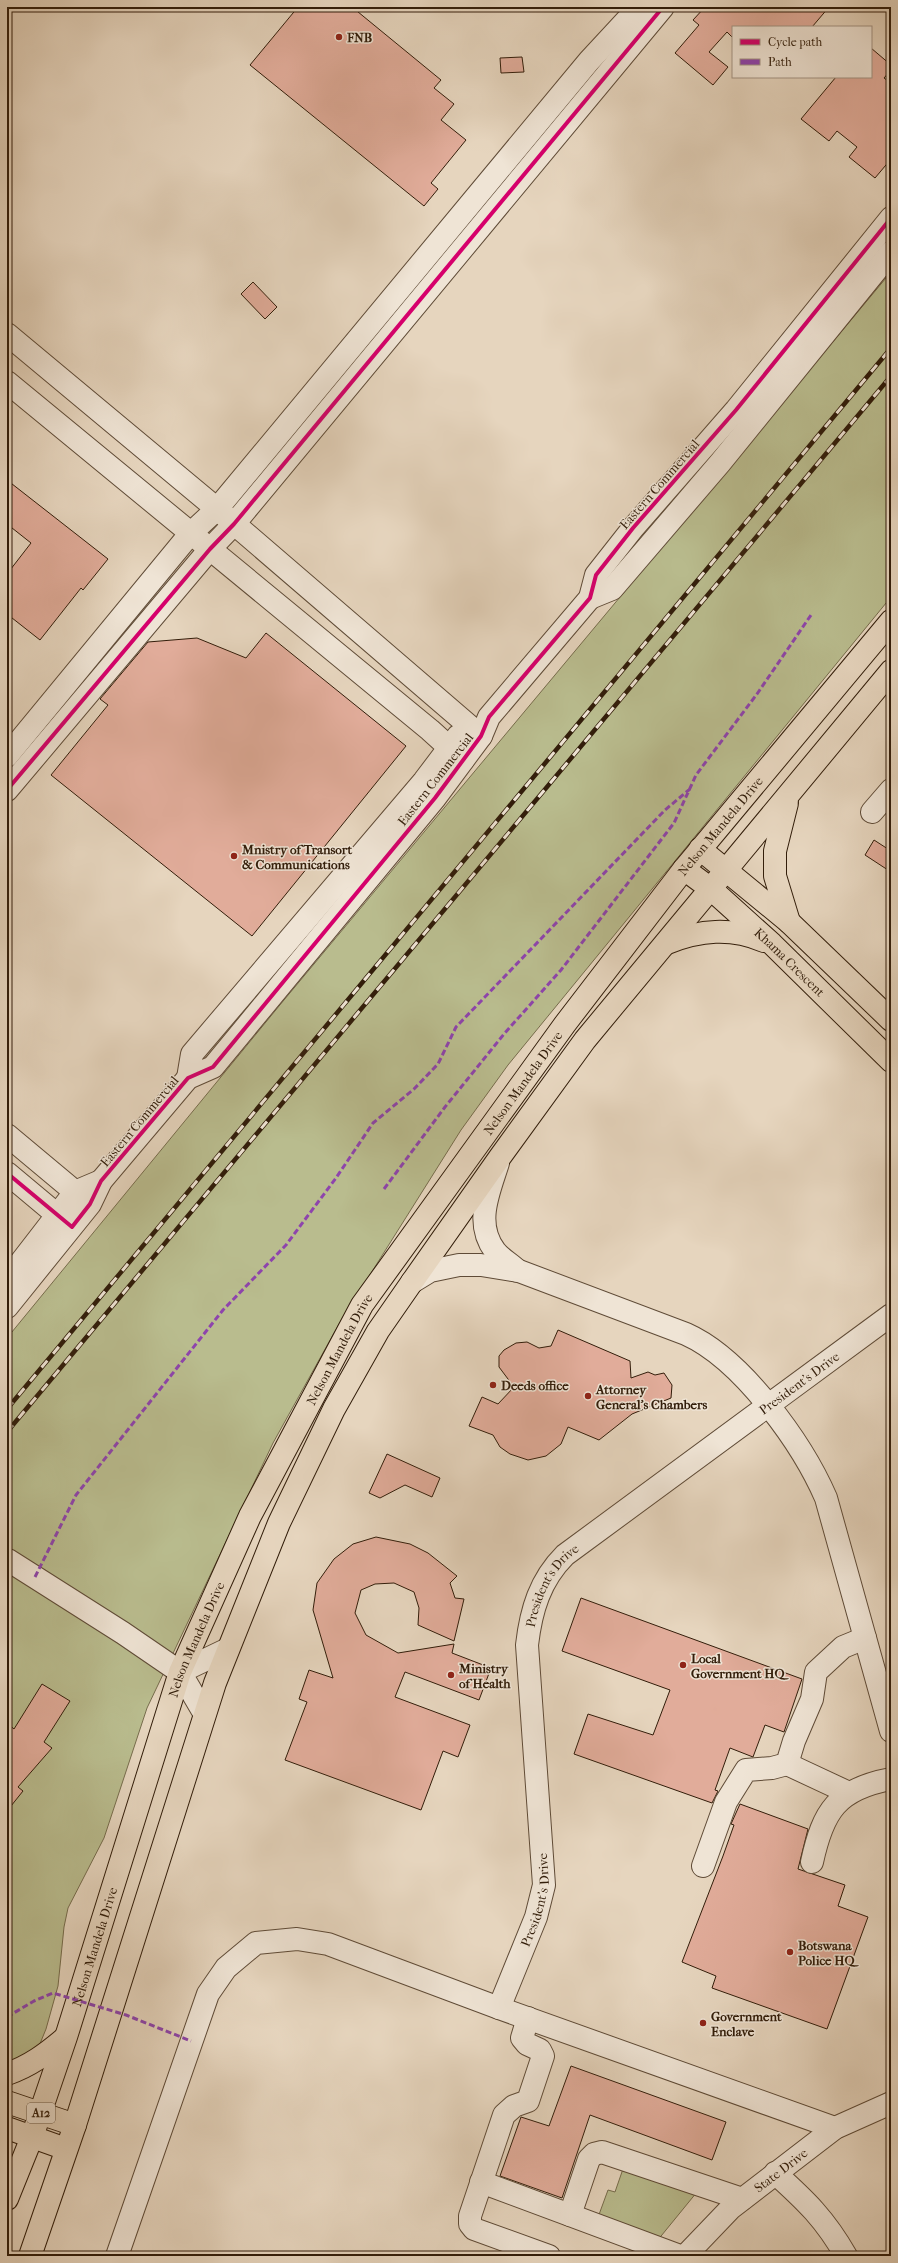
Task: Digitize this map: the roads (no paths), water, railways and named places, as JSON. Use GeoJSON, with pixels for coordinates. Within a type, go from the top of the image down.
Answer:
{"type":"FeatureCollection","features":[{"type":"Feature","properties":{"kind":"main road","name":"Nelson Mandela Drive"},"geometry":{"type":"LineString","coordinates":[[7,2199],[32,2137],[66,2037],[180,1672],[250,1516],[362,1305],[533,1067],[684,869],[891,621]]}},
{"type":"Feature","properties":{"kind":"main road","name":"Nelson Mandela Drive"},"geometry":{"type":"LineString","coordinates":[[30,2256],[75,2124],[204,1713],[279,1523],[334,1409],[378,1331],[500,1157],[585,1040],[789,796],[891,671]]}},
{"type":"Feature","properties":{"kind":"main road"},"geometry":{"type":"LineString","coordinates":[[789,796],[778,838],[775,870],[789,922]]}},
{"type":"Feature","properties":{"kind":"main road","name":"Khama Crescent"},"geometry":{"type":"LineString","coordinates":[[700,849],[789,922],[891,1020]]}},
{"type":"Feature","properties":{"kind":"main road","name":"Khama Crescent"},"geometry":{"type":"LineString","coordinates":[[684,869],[711,889],[772,944],[891,1061]]}},
{"type":"Feature","properties":{"kind":"main road"},"geometry":{"type":"LineString","coordinates":[[667,943],[695,934],[716,931],[751,936],[772,944]]}},
{"type":"Feature","properties":{"kind":"main road"},"geometry":{"type":"LineString","coordinates":[[7,2074],[24,2068],[43,2056],[66,2037]]}},
{"type":"Feature","properties":{"kind":"main road","name":"A12"},"geometry":{"type":"LineString","coordinates":[[7,2102],[75,2124]]}},
{"type":"Feature","properties":{"kind":"main road","name":"A12"},"geometry":{"type":"LineString","coordinates":[[7,2128],[66,2149]]}},
{"type":"Feature","properties":{"kind":"street"},"geometry":{"type":"LineString","coordinates":[[7,756],[190,534],[218,509],[589,61],[647,9]]}},
{"type":"Feature","properties":{"kind":"street"},"geometry":{"type":"LineString","coordinates":[[7,790],[210,549],[234,524],[647,9]]}},
{"type":"Feature","properties":{"kind":"street","name":"Eastern Commercial"},"geometry":{"type":"LineString","coordinates":[[7,1307],[82,1198],[101,1181],[188,1078],[213,1067],[435,798],[456,754],[590,598],[596,575],[633,528],[736,410],[891,218]]}},
{"type":"Feature","properties":{"kind":"street","name":"Eastern Commercial"},"geometry":{"type":"LineString","coordinates":[[590,598],[612,589],[720,463],[891,252]]}},
{"type":"Feature","properties":{"kind":"street"},"geometry":{"type":"LineString","coordinates":[[7,334],[479,726]]}},
{"type":"Feature","properties":{"kind":"street"},"geometry":{"type":"LineString","coordinates":[[7,382],[456,754]]}},
{"type":"Feature","properties":{"kind":"street"},"geometry":{"type":"LineString","coordinates":[[872,812],[891,790]]}},
{"type":"Feature","properties":{"kind":"street"},"geometry":{"type":"LineString","coordinates":[[7,1134],[82,1198]]}},
{"type":"Feature","properties":{"kind":"street"},"geometry":{"type":"LineString","coordinates":[[500,1157],[482,1221],[484,1232],[495,1251],[519,1271]]}},
{"type":"Feature","properties":{"kind":"street"},"geometry":{"type":"LineString","coordinates":[[7,1173],[65,1221],[7,1280]]}},
{"type":"Feature","properties":{"kind":"street"},"geometry":{"type":"LineString","coordinates":[[412,1282],[430,1271],[459,1265],[481,1265],[519,1271],[703,1342],[718,1354],[768,1405],[817,1479],[826,1498],[891,1731]]}},
{"type":"Feature","properties":{"kind":"street","name":"President's Drive"},"geometry":{"type":"LineString","coordinates":[[499,2008],[536,1917],[544,1885],[527,1645],[529,1623],[545,1578],[565,1556],[891,1315]]}},
{"type":"Feature","properties":{"kind":"street"},"geometry":{"type":"LineString","coordinates":[[8,1560],[123,1633],[180,1672],[204,1713]]}},
{"type":"Feature","properties":{"kind":"street"},"geometry":{"type":"LineString","coordinates":[[787,1764],[794,1741],[812,1699],[816,1672],[843,1646],[865,1638]]}},
{"type":"Feature","properties":{"kind":"street"},"geometry":{"type":"LineString","coordinates":[[180,1672],[228,1649]]}},
{"type":"Feature","properties":{"kind":"street"},"geometry":{"type":"LineString","coordinates":[[703,1866],[726,1802],[746,1770],[772,1768],[787,1764],[849,1794]]}},
{"type":"Feature","properties":{"kind":"street"},"geometry":{"type":"LineString","coordinates":[[812,1862],[817,1837],[834,1804],[858,1787],[891,1779]]}},
{"type":"Feature","properties":{"kind":"street"},"geometry":{"type":"LineString","coordinates":[[117,2256],[208,1994],[226,1968],[256,1943],[297,1939],[328,1944],[499,2008],[835,2128]]}},
{"type":"Feature","properties":{"kind":"street"},"geometry":{"type":"LineString","coordinates":[[528,2018],[522,2038],[526,2044],[540,2050],[543,2056],[539,2073],[528,2101],[514,2106],[504,2115],[470,2216],[470,2224],[474,2229],[549,2256]]}},
{"type":"Feature","properties":{"kind":"street","name":"State Drive"},"geometry":{"type":"LineString","coordinates":[[685,2256],[742,2199],[835,2128],[891,2103]]}},
{"type":"Feature","properties":{"kind":"street"},"geometry":{"type":"LineString","coordinates":[[570,2215],[589,2159],[594,2154],[602,2152],[742,2199]]}},
{"type":"Feature","properties":{"kind":"street"},"geometry":{"type":"LineString","coordinates":[[775,2173],[813,2208],[832,2231],[846,2256]]}},
{"type":"Feature","properties":{"kind":"street"},"geometry":{"type":"LineString","coordinates":[[481,2182],[680,2256]]}},
{"type":"Feature","properties":{"kind":"railway"},"geometry":{"type":"LineString","coordinates":[[7,1409],[891,348]]}},
{"type":"Feature","properties":{"kind":"railway"},"geometry":{"type":"LineString","coordinates":[[7,1432],[891,376]]}},
{"type":"Feature","properties":{"kind":"place","name":"FNB"},"geometry":{"type":"Point","coordinates":[339,37]}},
{"type":"Feature","properties":{"kind":"place","name":"Mnistry of Transort & Communications"},"geometry":{"type":"Point","coordinates":[234,856]}},
{"type":"Feature","properties":{"kind":"place","name":"Deeds office"},"geometry":{"type":"Point","coordinates":[493,1385]}},
{"type":"Feature","properties":{"kind":"place","name":"Attorney General's Chambers"},"geometry":{"type":"Point","coordinates":[588,1396]}},
{"type":"Feature","properties":{"kind":"place","name":"Local Government HQ"},"geometry":{"type":"Point","coordinates":[683,1665]}},
{"type":"Feature","properties":{"kind":"place","name":"Ministry of Health"},"geometry":{"type":"Point","coordinates":[451,1675]}},
{"type":"Feature","properties":{"kind":"place","name":"Botswana Police HQ"},"geometry":{"type":"Point","coordinates":[790,1952]}},
{"type":"Feature","properties":{"kind":"place","name":"Government Enclave"},"geometry":{"type":"Point","coordinates":[703,2023]}}]}
